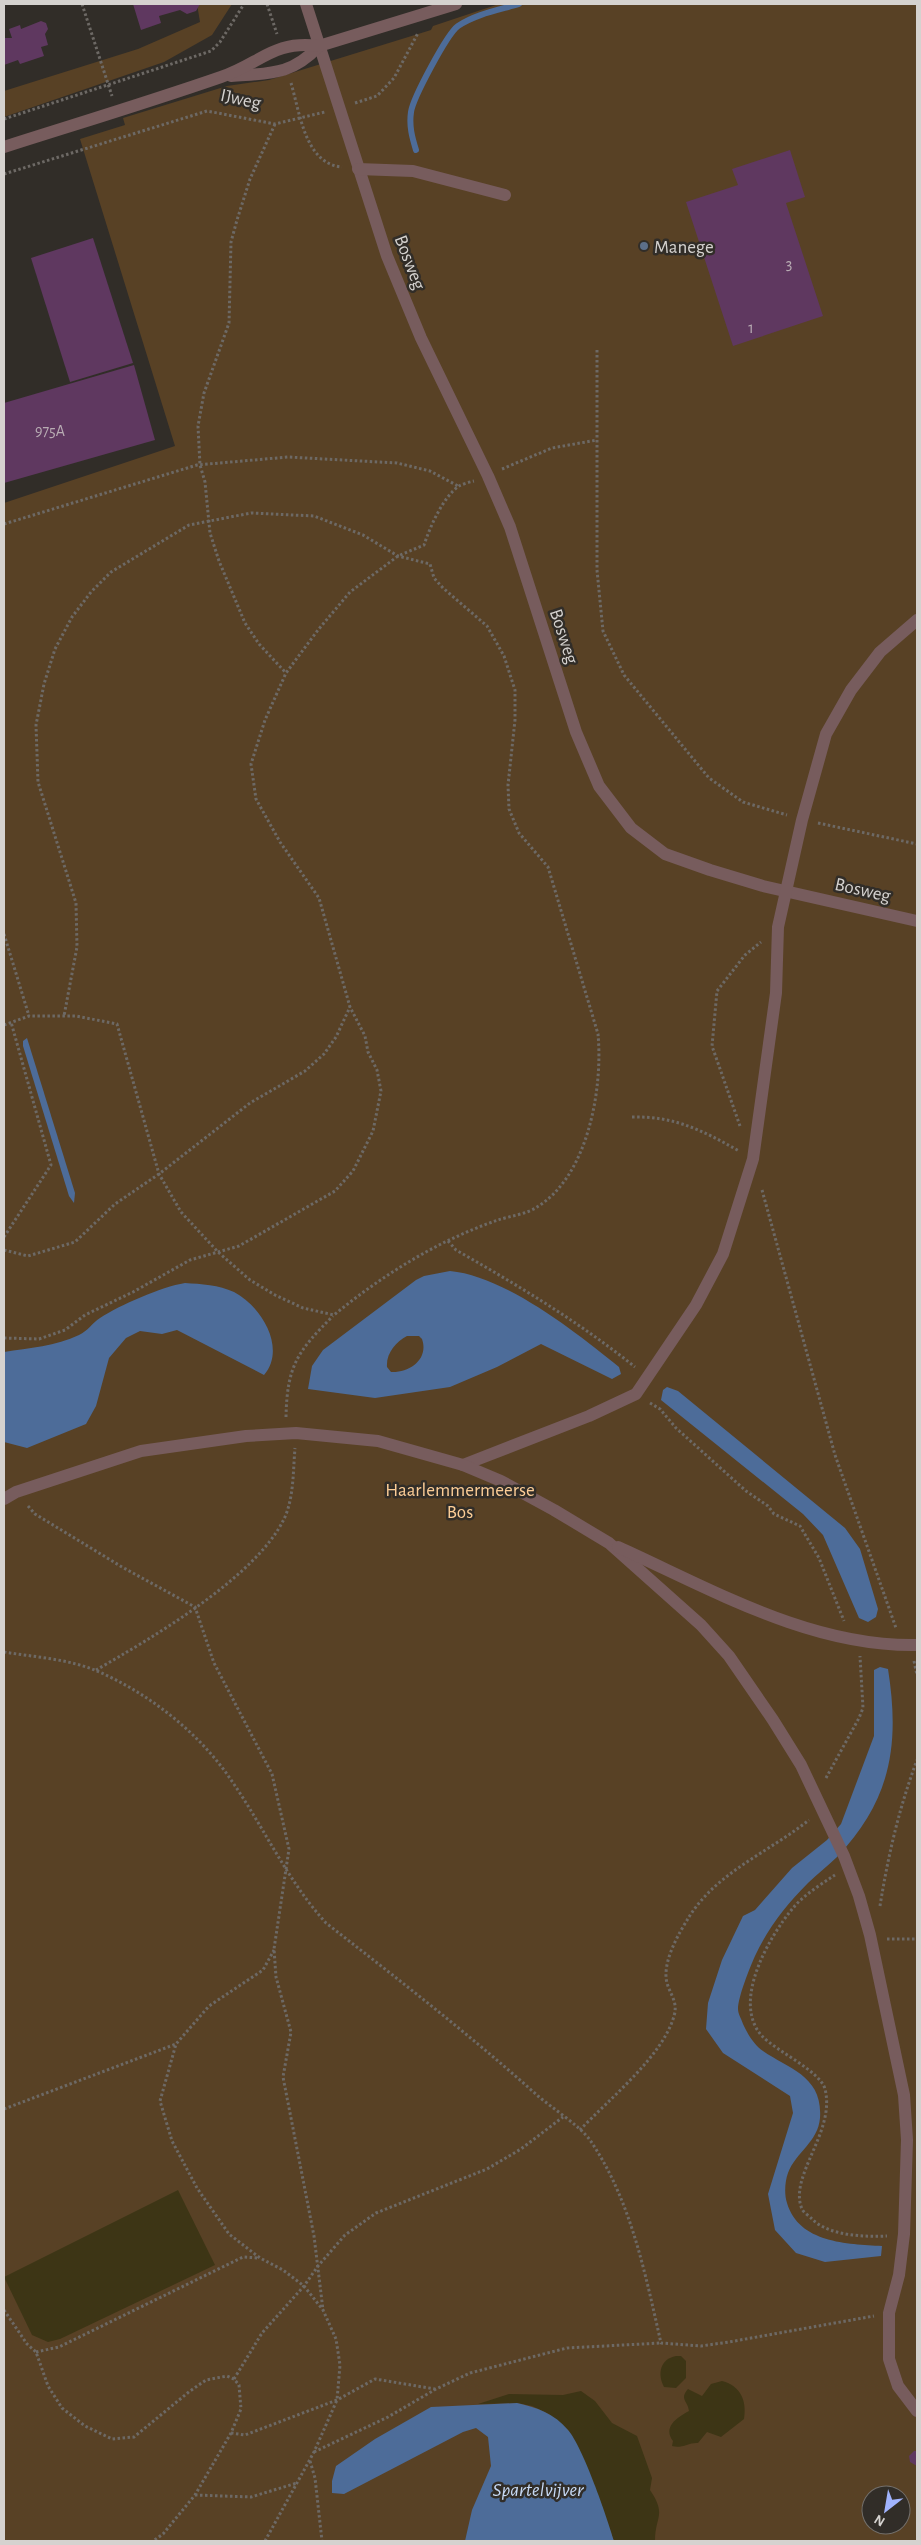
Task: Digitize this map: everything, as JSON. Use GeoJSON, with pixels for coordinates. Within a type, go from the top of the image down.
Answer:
{"type":"FeatureCollection","features":[{"type":"Feature","properties":{"kind":"street","name":"Bosweg"},"geometry":{"type":"LineString","coordinates":[[306,4],[387,256],[421,338],[488,476],[510,527],[576,732],[599,786],[631,828],[665,854],[710,870],[786,892],[917,921]]}},
{"type":"Feature","properties":{"kind":"street","name":"IJweg"},"geometry":{"type":"LineString","coordinates":[[4,147],[223,77],[281,48],[299,43],[319,46],[456,4]]}},
{"type":"Feature","properties":{"kind":"street","name":"IJweg"},"geometry":{"type":"LineString","coordinates":[[223,77],[287,70],[306,60],[319,46]]}},
{"type":"Feature","properties":{"kind":"street"},"geometry":{"type":"LineString","coordinates":[[358,170],[414,171],[505,194]]}},
{"type":"Feature","properties":{"kind":"street"},"geometry":{"type":"LineString","coordinates":[[463,1465],[589,1416],[636,1394],[696,1305],[723,1254],[753,1159],[776,993],[778,927],[802,820],[826,734],[850,690],[880,652],[917,620]]}},
{"type":"Feature","properties":{"kind":"street"},"geometry":{"type":"LineString","coordinates":[[4,1499],[16,1492],[141,1451],[246,1436],[291,1433],[378,1440],[463,1465],[501,1481],[608,1543],[754,1609],[818,1632],[854,1641],[902,1646],[917,1645]]}},
{"type":"Feature","properties":{"kind":"street"},"geometry":{"type":"LineString","coordinates":[[608,1543],[701,1624],[729,1656],[773,1720],[801,1766],[846,1861],[871,1937],[904,2095],[907,2140],[904,2234],[898,2275],[889,2313],[888,2359],[898,2386],[917,2411]]}},
{"type":"Feature","properties":{"kind":"street"},"geometry":{"type":"LineString","coordinates":[[906,2182],[917,2173]]}},
{"type":"Feature","properties":{"kind":"path"},"geometry":{"type":"LineString","coordinates":[[82,4],[117,111]]}},
{"type":"Feature","properties":{"kind":"path"},"geometry":{"type":"LineString","coordinates":[[4,119],[212,51],[220,42],[244,4]]}},
{"type":"Feature","properties":{"kind":"path","name":"IJweg"},"geometry":{"type":"LineString","coordinates":[[4,174],[207,110],[275,124],[302,119],[377,96],[394,78],[428,13]]}},
{"type":"Feature","properties":{"kind":"path"},"geometry":{"type":"LineString","coordinates":[[302,119],[312,150],[320,160],[331,166],[358,170]]}},
{"type":"Feature","properties":{"kind":"path"},"geometry":{"type":"LineString","coordinates":[[275,124],[250,179],[231,242],[230,316],[200,408],[198,426],[200,465],[205,482],[208,522],[219,561],[245,623],[259,644],[286,673]]}},
{"type":"Feature","properties":{"kind":"path"},"geometry":{"type":"LineString","coordinates":[[597,350],[597,570],[603,631],[624,675],[709,778],[743,802],[802,820],[917,844]]}},
{"type":"Feature","properties":{"kind":"path"},"geometry":{"type":"LineString","coordinates":[[4,1338],[39,1339],[65,1330],[85,1315],[133,1292],[190,1260],[239,1246],[335,1191],[354,1171],[373,1131],[381,1091],[377,1070],[368,1052],[365,1036],[350,1007],[319,898],[280,842],[256,799],[250,764],[265,720],[286,673],[350,592],[398,556],[424,545],[434,518],[458,486],[488,476],[523,458],[552,448],[597,440]]}},
{"type":"Feature","properties":{"kind":"path"},"geometry":{"type":"LineString","coordinates":[[4,524],[200,465],[288,457],[398,463],[430,471],[458,486]]}},
{"type":"Feature","properties":{"kind":"path"},"geometry":{"type":"LineString","coordinates":[[64,1016],[77,947],[76,902],[38,782],[36,725],[44,684],[55,649],[72,618],[91,592],[111,572],[135,556],[189,526],[251,513],[314,516],[363,535],[398,556],[430,564],[434,578],[443,588],[487,626],[504,656],[515,690],[515,720],[508,785],[509,809],[519,834],[548,866],[598,1034],[600,1057],[594,1106],[587,1140],[570,1170],[554,1191],[537,1207],[496,1220],[448,1241],[399,1267],[334,1315],[306,1343],[294,1363],[286,1407],[291,1433],[291,1497],[284,1518],[269,1544],[242,1572],[195,1607],[132,1650],[96,1671]]}},
{"type":"Feature","properties":{"kind":"path"},"geometry":{"type":"LineString","coordinates":[[743,1133],[712,1046],[717,991],[745,955],[778,927]]}},
{"type":"Feature","properties":{"kind":"path"},"geometry":{"type":"LineString","coordinates":[[4,934],[29,1016]]}},
{"type":"Feature","properties":{"kind":"path"},"geometry":{"type":"LineString","coordinates":[[4,1250],[28,1256],[75,1242],[115,1204],[159,1174],[250,1103],[304,1071],[324,1054],[336,1037],[350,1007]]}},
{"type":"Feature","properties":{"kind":"path"},"geometry":{"type":"LineString","coordinates":[[4,1025],[29,1016],[76,1016],[117,1024],[159,1174],[181,1212],[218,1252],[250,1280],[275,1295],[303,1308],[334,1315]]}},
{"type":"Feature","properties":{"kind":"path"},"geometry":{"type":"LineString","coordinates":[[4,1237],[51,1165],[11,1022]]}},
{"type":"Feature","properties":{"kind":"path"},"geometry":{"type":"LineString","coordinates":[[632,1117],[655,1117],[699,1129],[753,1159],[835,1455],[902,1646]]}},
{"type":"Feature","properties":{"kind":"path"},"geometry":{"type":"LineString","coordinates":[[448,1241],[456,1250],[534,1294],[585,1332],[610,1346],[648,1378]]}},
{"type":"Feature","properties":{"kind":"path"},"geometry":{"type":"LineString","coordinates":[[580,2130],[653,2055],[675,2016],[676,2000],[668,1986],[666,1976],[668,1964],[677,1940],[698,1904],[720,1880],[772,1848],[818,1804],[863,1708],[860,1655],[834,1599],[819,1558],[800,1526],[774,1514],[768,1506],[746,1491],[684,1435],[660,1409],[636,1394]]}},
{"type":"Feature","properties":{"kind":"path"},"geometry":{"type":"LineString","coordinates":[[16,1492],[35,1514],[122,1567],[195,1607],[214,1663],[272,1774],[289,1849],[287,1873],[274,1950],[276,1977],[291,2032],[283,2077],[314,2236],[323,2310]]}},
{"type":"Feature","properties":{"kind":"path"},"geometry":{"type":"LineString","coordinates":[[4,1652],[60,1662],[96,1671],[154,1703],[186,1729],[229,1776],[287,1873],[305,1900],[326,1923],[477,2042],[590,2139],[616,2186],[629,2217],[647,2280],[661,2343]]}},
{"type":"Feature","properties":{"kind":"path"},"geometry":{"type":"LineString","coordinates":[[917,1760],[902,1802],[888,1858],[877,1923],[871,1937],[917,1939]]}},
{"type":"Feature","properties":{"kind":"path"},"geometry":{"type":"LineString","coordinates":[[846,1861],[795,1906],[774,1934],[750,1992],[751,2020],[762,2037],[804,2066],[825,2087],[828,2109],[822,2132],[803,2176],[800,2196],[802,2209],[819,2226],[843,2233],[878,2236],[904,2234]]}},
{"type":"Feature","properties":{"kind":"path"},"geometry":{"type":"LineString","coordinates":[[265,2541],[310,2460],[337,2400],[340,2365],[336,2339],[323,2310],[304,2286],[283,2270],[260,2258],[229,2234],[197,2188],[172,2141],[160,2101],[176,2044],[209,2006],[262,1970],[274,1950]]}},
{"type":"Feature","properties":{"kind":"path"},"geometry":{"type":"LineString","coordinates":[[4,2109],[176,2044]]}},
{"type":"Feature","properties":{"kind":"path"},"geometry":{"type":"LineString","coordinates":[[234,2379],[262,2333],[304,2286],[318,2266],[345,2235],[376,2213],[487,2169],[521,2149],[563,2117]]}},
{"type":"Feature","properties":{"kind":"path"},"geometry":{"type":"LineString","coordinates":[[36,2352],[59,2347],[243,2257],[260,2258]]}},
{"type":"Feature","properties":{"kind":"path"},"geometry":{"type":"LineString","coordinates":[[4,2310],[28,2344],[36,2352],[48,2386],[62,2408],[85,2426],[112,2439],[134,2437],[206,2380],[227,2376],[234,2379],[239,2385],[241,2409],[231,2433],[195,2495],[163,2534],[153,2541]]}},
{"type":"Feature","properties":{"kind":"path"},"geometry":{"type":"LineString","coordinates":[[314,2452],[388,2418],[436,2389],[470,2373],[568,2348],[661,2343],[701,2346],[889,2313]]}},
{"type":"Feature","properties":{"kind":"path"},"geometry":{"type":"LineString","coordinates":[[231,2433],[245,2435],[337,2400],[375,2379],[436,2389]]}},
{"type":"Feature","properties":{"kind":"path"},"geometry":{"type":"LineString","coordinates":[[310,2460],[315,2478],[322,2541]]}},
{"type":"Feature","properties":{"kind":"path"},"geometry":{"type":"LineString","coordinates":[[195,2495],[251,2497],[298,2483]]}},
{"type":"Feature","properties":{"kind":"green space"},"geometry":{"type":"Polygon","coordinates":[[[197,4],[232,4],[212,35],[164,62],[4,117],[4,91],[138,49],[200,22],[197,4]]]}},
{"type":"Feature","properties":{"kind":"green space","name":"Haarlemmermeerse Bos"},"geometry":{"type":"Polygon","coordinates":[[[499,4],[917,4],[917,2541],[4,2541],[4,503],[175,446],[80,139],[125,125],[123,118],[227,86],[269,80],[431,30],[433,26],[499,4]]]}},
{"type":"Feature","properties":{"kind":"sand"},"geometry":{"type":"Polygon","coordinates":[[[178,2190],[215,2265],[60,2339],[48,2342],[32,2335],[4,2277],[178,2190]]]}},
{"type":"Feature","properties":{"kind":"sand"},"geometry":{"type":"Polygon","coordinates":[[[681,2356],[686,2361],[686,2378],[676,2388],[664,2387],[661,2368],[666,2360],[681,2356]]]}},
{"type":"Feature","properties":{"kind":"sand"},"geometry":{"type":"Polygon","coordinates":[[[722,2381],[729,2383],[741,2395],[745,2412],[744,2419],[721,2437],[707,2432],[698,2443],[679,2447],[672,2446],[673,2441],[670,2436],[670,2427],[672,2423],[689,2411],[684,2398],[685,2392],[688,2389],[702,2396],[711,2384],[722,2381]]]}},
{"type":"Feature","properties":{"kind":"sand"},"geometry":{"type":"Polygon","coordinates":[[[581,2391],[595,2401],[612,2423],[637,2436],[652,2478],[650,2490],[658,2505],[659,2516],[655,2541],[614,2541],[584,2461],[568,2430],[549,2414],[532,2406],[517,2403],[478,2404],[509,2394],[563,2395],[581,2391]]]}},
{"type":"Feature","properties":{"kind":"water"},"geometry":{"type":"Polygon","coordinates":[[[27,1038],[75,1193],[74,1203],[69,1196],[23,1046],[23,1041],[27,1038]]]}},
{"type":"Feature","properties":{"kind":"water"},"geometry":{"type":"Polygon","coordinates":[[[450,1271],[471,1275],[494,1283],[539,1308],[583,1338],[619,1367],[621,1374],[612,1379],[541,1344],[497,1367],[450,1387],[375,1398],[308,1389],[312,1366],[323,1350],[416,1280],[424,1276],[450,1271]],[[407,1336],[392,1348],[387,1362],[387,1367],[391,1372],[405,1370],[420,1358],[423,1353],[423,1346],[422,1339],[419,1336],[407,1336]]]}},
{"type":"Feature","properties":{"kind":"water"},"geometry":{"type":"Polygon","coordinates":[[[185,1283],[210,1285],[234,1292],[253,1307],[268,1329],[272,1341],[273,1353],[264,1375],[177,1330],[162,1334],[140,1331],[126,1338],[109,1358],[96,1406],[86,1424],[27,1448],[4,1442],[4,1352],[70,1339],[118,1308],[153,1292],[185,1283]]]}},
{"type":"Feature","properties":{"kind":"water"},"geometry":{"type":"Polygon","coordinates":[[[667,1387],[678,1391],[845,1528],[860,1549],[878,1609],[876,1617],[868,1622],[859,1618],[823,1535],[803,1514],[661,1400],[663,1390],[667,1387]]]}},
{"type":"Feature","properties":{"kind":"water"},"geometry":{"type":"Polygon","coordinates":[[[880,1667],[888,1669],[893,1722],[887,1770],[880,1793],[855,1836],[837,1857],[800,1891],[772,1926],[750,1967],[738,2009],[739,2015],[754,2042],[763,2051],[802,2076],[816,2092],[820,2118],[818,2126],[815,2134],[796,2159],[787,2176],[785,2196],[793,2216],[813,2234],[826,2239],[882,2246],[881,2256],[825,2262],[796,2253],[775,2230],[768,2194],[793,2113],[790,2096],[723,2053],[706,2029],[708,2003],[722,1960],[743,1916],[755,1910],[792,1868],[827,1840],[841,1824],[874,1736],[874,1670],[880,1667]]]}},
{"type":"Feature","properties":{"kind":"water","name":"Spartelvijver"},"geometry":{"type":"Polygon","coordinates":[[[517,2403],[545,2412],[563,2424],[568,2430],[581,2451],[614,2541],[465,2541],[472,2510],[491,2466],[488,2437],[476,2428],[463,2432],[344,2494],[332,2493],[332,2481],[336,2466],[375,2439],[431,2407],[517,2403]]]}},
{"type":"Feature","properties":{"kind":"building"},"geometry":{"type":"Polygon","coordinates":[[[133,4],[200,4],[196,11],[187,14],[180,10],[159,16],[161,23],[141,30],[133,4]]]}},
{"type":"Feature","properties":{"kind":"building"},"geometry":{"type":"Polygon","coordinates":[[[41,21],[46,23],[48,29],[45,34],[48,45],[41,47],[44,56],[20,64],[18,60],[4,65],[4,38],[12,38],[9,29],[20,25],[21,29],[41,21]]]}},
{"type":"Feature","properties":{"kind":"building"},"geometry":{"type":"Polygon","coordinates":[[[790,150],[805,197],[786,203],[823,316],[733,346],[686,202],[738,185],[732,169],[790,150]]]}},
{"type":"Feature","properties":{"kind":"building"},"geometry":{"type":"Polygon","coordinates":[[[93,238],[133,363],[70,382],[31,258],[93,238]]]}},
{"type":"Feature","properties":{"kind":"building"},"geometry":{"type":"Polygon","coordinates":[[[134,365],[155,440],[4,483],[4,403],[134,365]]]}},
{"type":"Feature","properties":{"kind":"building"},"geometry":{"type":"Polygon","coordinates":[[[914,2451],[917,2451],[917,2466],[910,2462],[909,2456],[914,2451]]]}},
{"type":"Feature","properties":{"kind":"waterway"},"geometry":{"type":"LineString","coordinates":[[416,150],[410,117],[413,105],[431,67],[453,31],[472,18],[519,4]]}},
{"type":"Feature","properties":{"kind":"place","name":"Manege"},"geometry":{"type":"Point","coordinates":[644,246]}}]}
